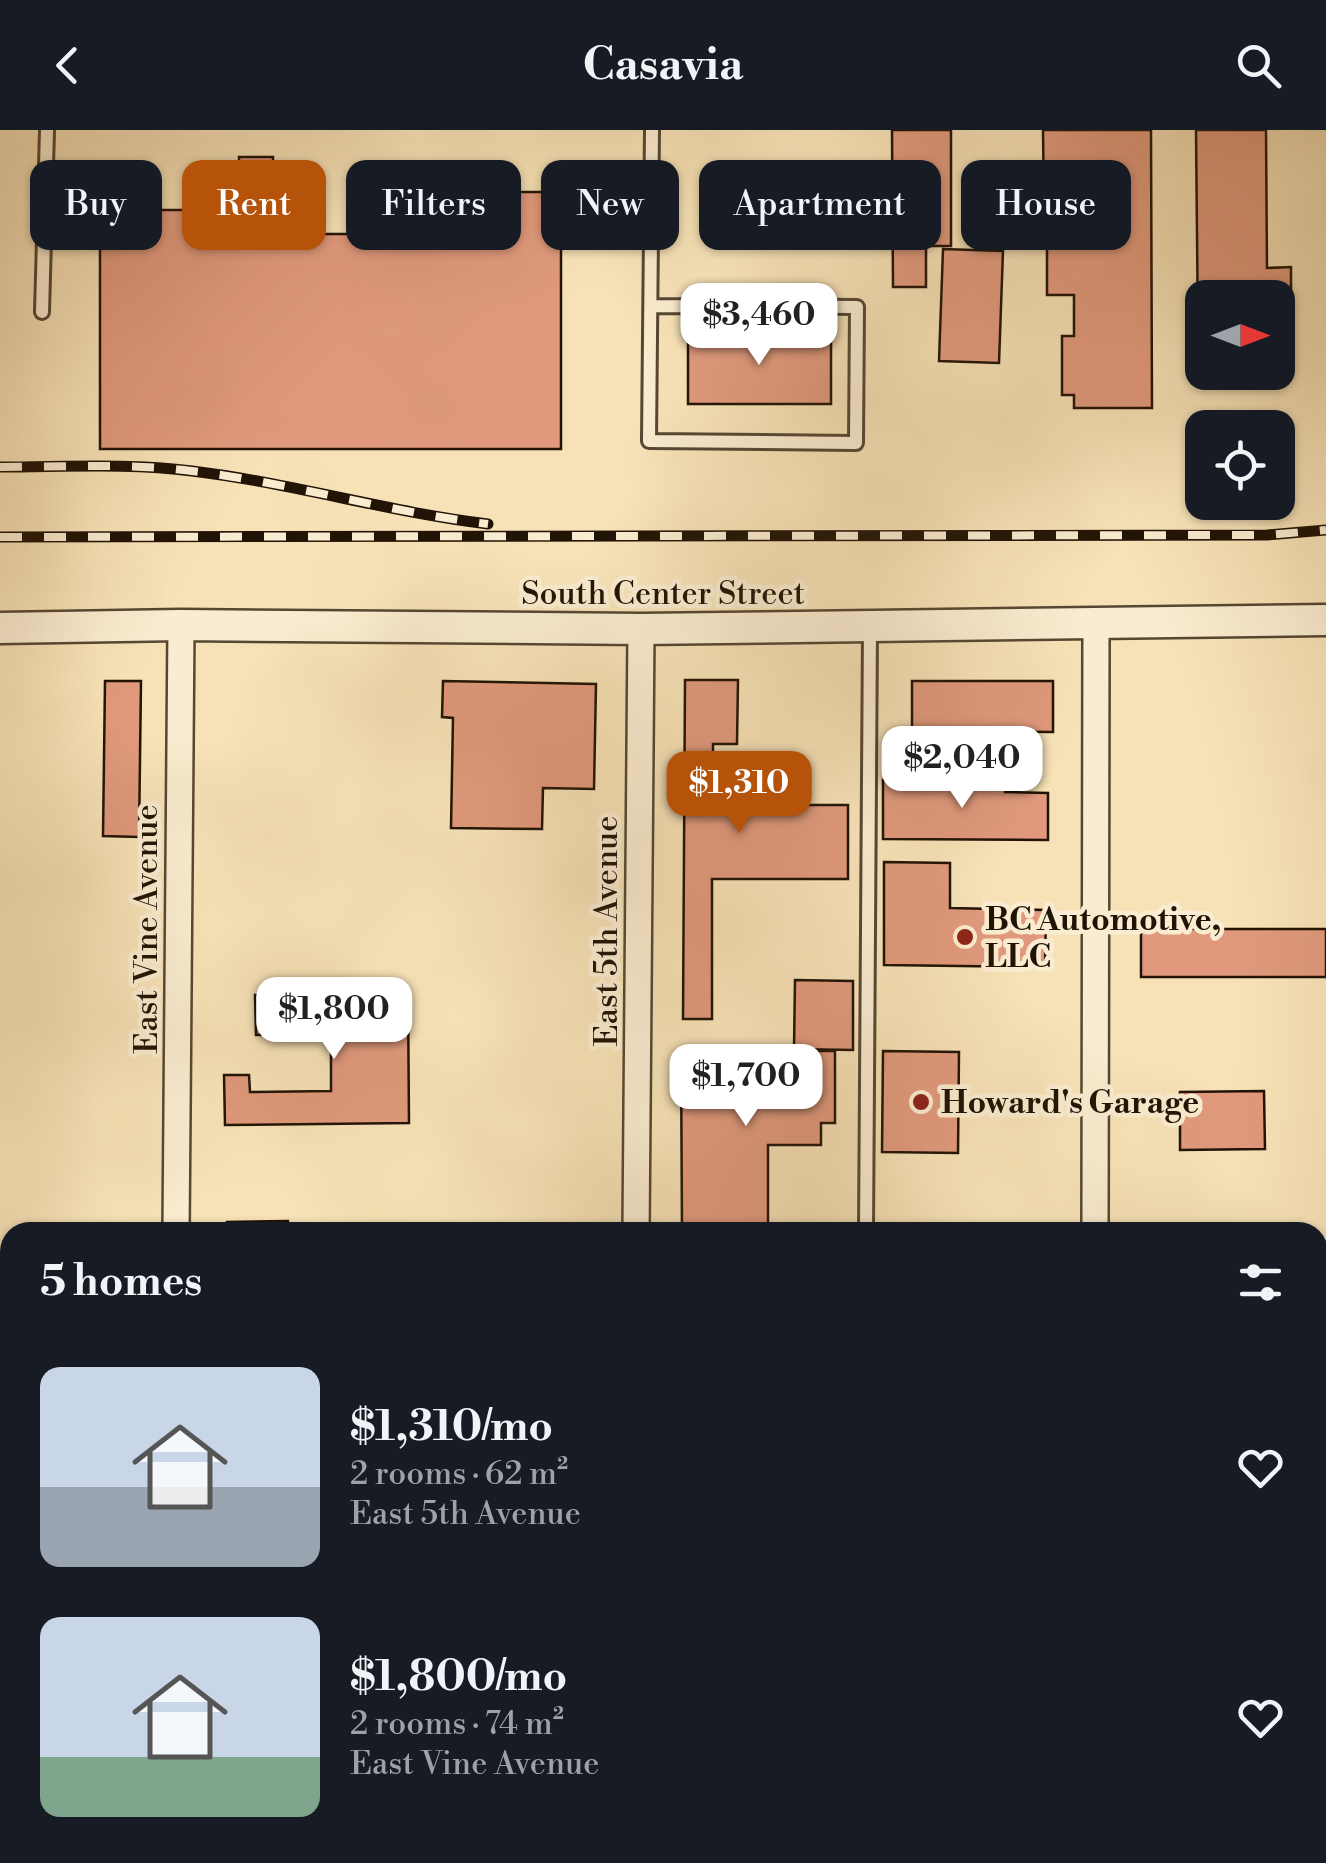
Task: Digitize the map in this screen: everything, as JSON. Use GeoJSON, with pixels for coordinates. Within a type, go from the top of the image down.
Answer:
{"type":"FeatureCollection","features":[{"type":"Feature","properties":{"kind":"street","name":"South Center Street"},"geometry":{"type":"LineString","coordinates":[[0,628],[641,630],[1326,620]]}},
{"type":"Feature","properties":{"kind":"street"},"geometry":{"type":"LineString","coordinates":[[1095,1222],[1096,624]]}},
{"type":"Feature","properties":{"kind":"street","name":"East Vine Avenue"},"geometry":{"type":"LineString","coordinates":[[176,1222],[181,626]]}},
{"type":"Feature","properties":{"kind":"street","name":"East 5th Avenue"},"geometry":{"type":"LineString","coordinates":[[636,1222],[641,630]]}},
{"type":"Feature","properties":{"kind":"lane"},"geometry":{"type":"LineString","coordinates":[[42,312],[46,130]]}},
{"type":"Feature","properties":{"kind":"lane"},"geometry":{"type":"LineString","coordinates":[[652,130],[649,441],[856,443],[857,307],[652,306]]}},
{"type":"Feature","properties":{"kind":"lane"},"geometry":{"type":"LineString","coordinates":[[866,1222],[870,628]]}},
{"type":"Feature","properties":{"kind":"building"},"geometry":{"type":"Polygon","coordinates":[[[892,130],[951,130],[951,246],[941,246],[941,160],[892,160],[892,130]]]}},
{"type":"Feature","properties":{"kind":"building"},"geometry":{"type":"Polygon","coordinates":[[[1043,130],[1151,130],[1152,408],[1074,408],[1074,395],[1062,395],[1062,336],[1074,336],[1074,295],[1047,295],[1047,250],[1131,250],[1131,160],[1043,160],[1043,130]]]}},
{"type":"Feature","properties":{"kind":"building"},"geometry":{"type":"Polygon","coordinates":[[[1196,130],[1266,130],[1267,268],[1291,267],[1291,280],[1197,280],[1196,130]]]}},
{"type":"Feature","properties":{"kind":"building"},"geometry":{"type":"Polygon","coordinates":[[[239,157],[273,157],[273,160],[239,157]]]}},
{"type":"Feature","properties":{"kind":"building"},"geometry":{"type":"Polygon","coordinates":[[[521,192],[541,192],[541,250],[561,250],[561,449],[100,449],[100,250],[162,250],[162,210],[182,210],[182,250],[326,250],[326,234],[346,234],[346,250],[521,250],[521,192]]]}},
{"type":"Feature","properties":{"kind":"building"},"geometry":{"type":"Polygon","coordinates":[[[943,249],[1003,251],[999,363],[939,361],[943,249]]]}},
{"type":"Feature","properties":{"kind":"building"},"geometry":{"type":"Polygon","coordinates":[[[893,250],[926,250],[926,287],[893,287],[893,250]]]}},
{"type":"Feature","properties":{"kind":"building"},"geometry":{"type":"Polygon","coordinates":[[[688,332],[831,332],[831,404],[688,404],[688,332]]]}},
{"type":"Feature","properties":{"kind":"building"},"geometry":{"type":"Polygon","coordinates":[[[685,680],[738,680],[737,744],[713,744],[713,805],[848,805],[848,879],[712,879],[712,1019],[683,1019],[685,680]]]}},
{"type":"Feature","properties":{"kind":"building"},"geometry":{"type":"Polygon","coordinates":[[[105,681],[141,681],[139,837],[103,836],[105,681]]]}},
{"type":"Feature","properties":{"kind":"building"},"geometry":{"type":"Polygon","coordinates":[[[443,681],[596,684],[594,789],[543,788],[542,829],[451,828],[453,718],[442,717],[443,681]]]}},
{"type":"Feature","properties":{"kind":"building"},"geometry":{"type":"Polygon","coordinates":[[[912,681],[1053,681],[1053,732],[912,731],[912,681]]]}},
{"type":"Feature","properties":{"kind":"building"},"geometry":{"type":"Polygon","coordinates":[[[883,780],[1006,780],[1005,792],[1048,793],[1048,840],[883,839],[883,780]]]}},
{"type":"Feature","properties":{"kind":"building","name":"BC Automotive, LLC"},"geometry":{"type":"Polygon","coordinates":[[[884,862],[950,863],[950,908],[1046,910],[1045,967],[884,965],[884,862]]]}},
{"type":"Feature","properties":{"kind":"building"},"geometry":{"type":"Polygon","coordinates":[[[1141,929],[1326,929],[1326,977],[1141,977],[1141,929]]]}},
{"type":"Feature","properties":{"kind":"building"},"geometry":{"type":"Polygon","coordinates":[[[795,980],[853,981],[853,1050],[794,1049],[795,980]]]}},
{"type":"Feature","properties":{"kind":"building"},"geometry":{"type":"Polygon","coordinates":[[[408,993],[409,1123],[225,1125],[224,1075],[249,1075],[250,1092],[331,1091],[331,1034],[256,1035],[255,995],[408,993]]]}},
{"type":"Feature","properties":{"kind":"building"},"geometry":{"type":"Polygon","coordinates":[[[681,1051],[835,1051],[835,1123],[821,1123],[821,1145],[768,1145],[768,1222],[682,1222],[681,1051]]]}},
{"type":"Feature","properties":{"kind":"building","name":"Howard's Garage"},"geometry":{"type":"Polygon","coordinates":[[[883,1051],[959,1052],[958,1153],[882,1152],[883,1051]]]}},
{"type":"Feature","properties":{"kind":"building"},"geometry":{"type":"Polygon","coordinates":[[[1264,1091],[1265,1149],[1180,1150],[1180,1092],[1264,1091]]]}},
{"type":"Feature","properties":{"kind":"railway"},"geometry":{"type":"LineString","coordinates":[[0,467],[120,466],[192,471],[488,524]]}},
{"type":"Feature","properties":{"kind":"railway"},"geometry":{"type":"LineString","coordinates":[[0,537],[1267,535],[1326,530]]}},
{"type":"Feature","properties":{"kind":"place","name":"BC Automotive, LLC"},"geometry":{"type":"Point","coordinates":[965,937]}},
{"type":"Feature","properties":{"kind":"place","name":"Howard's Garage"},"geometry":{"type":"Point","coordinates":[921,1102]}}]}
